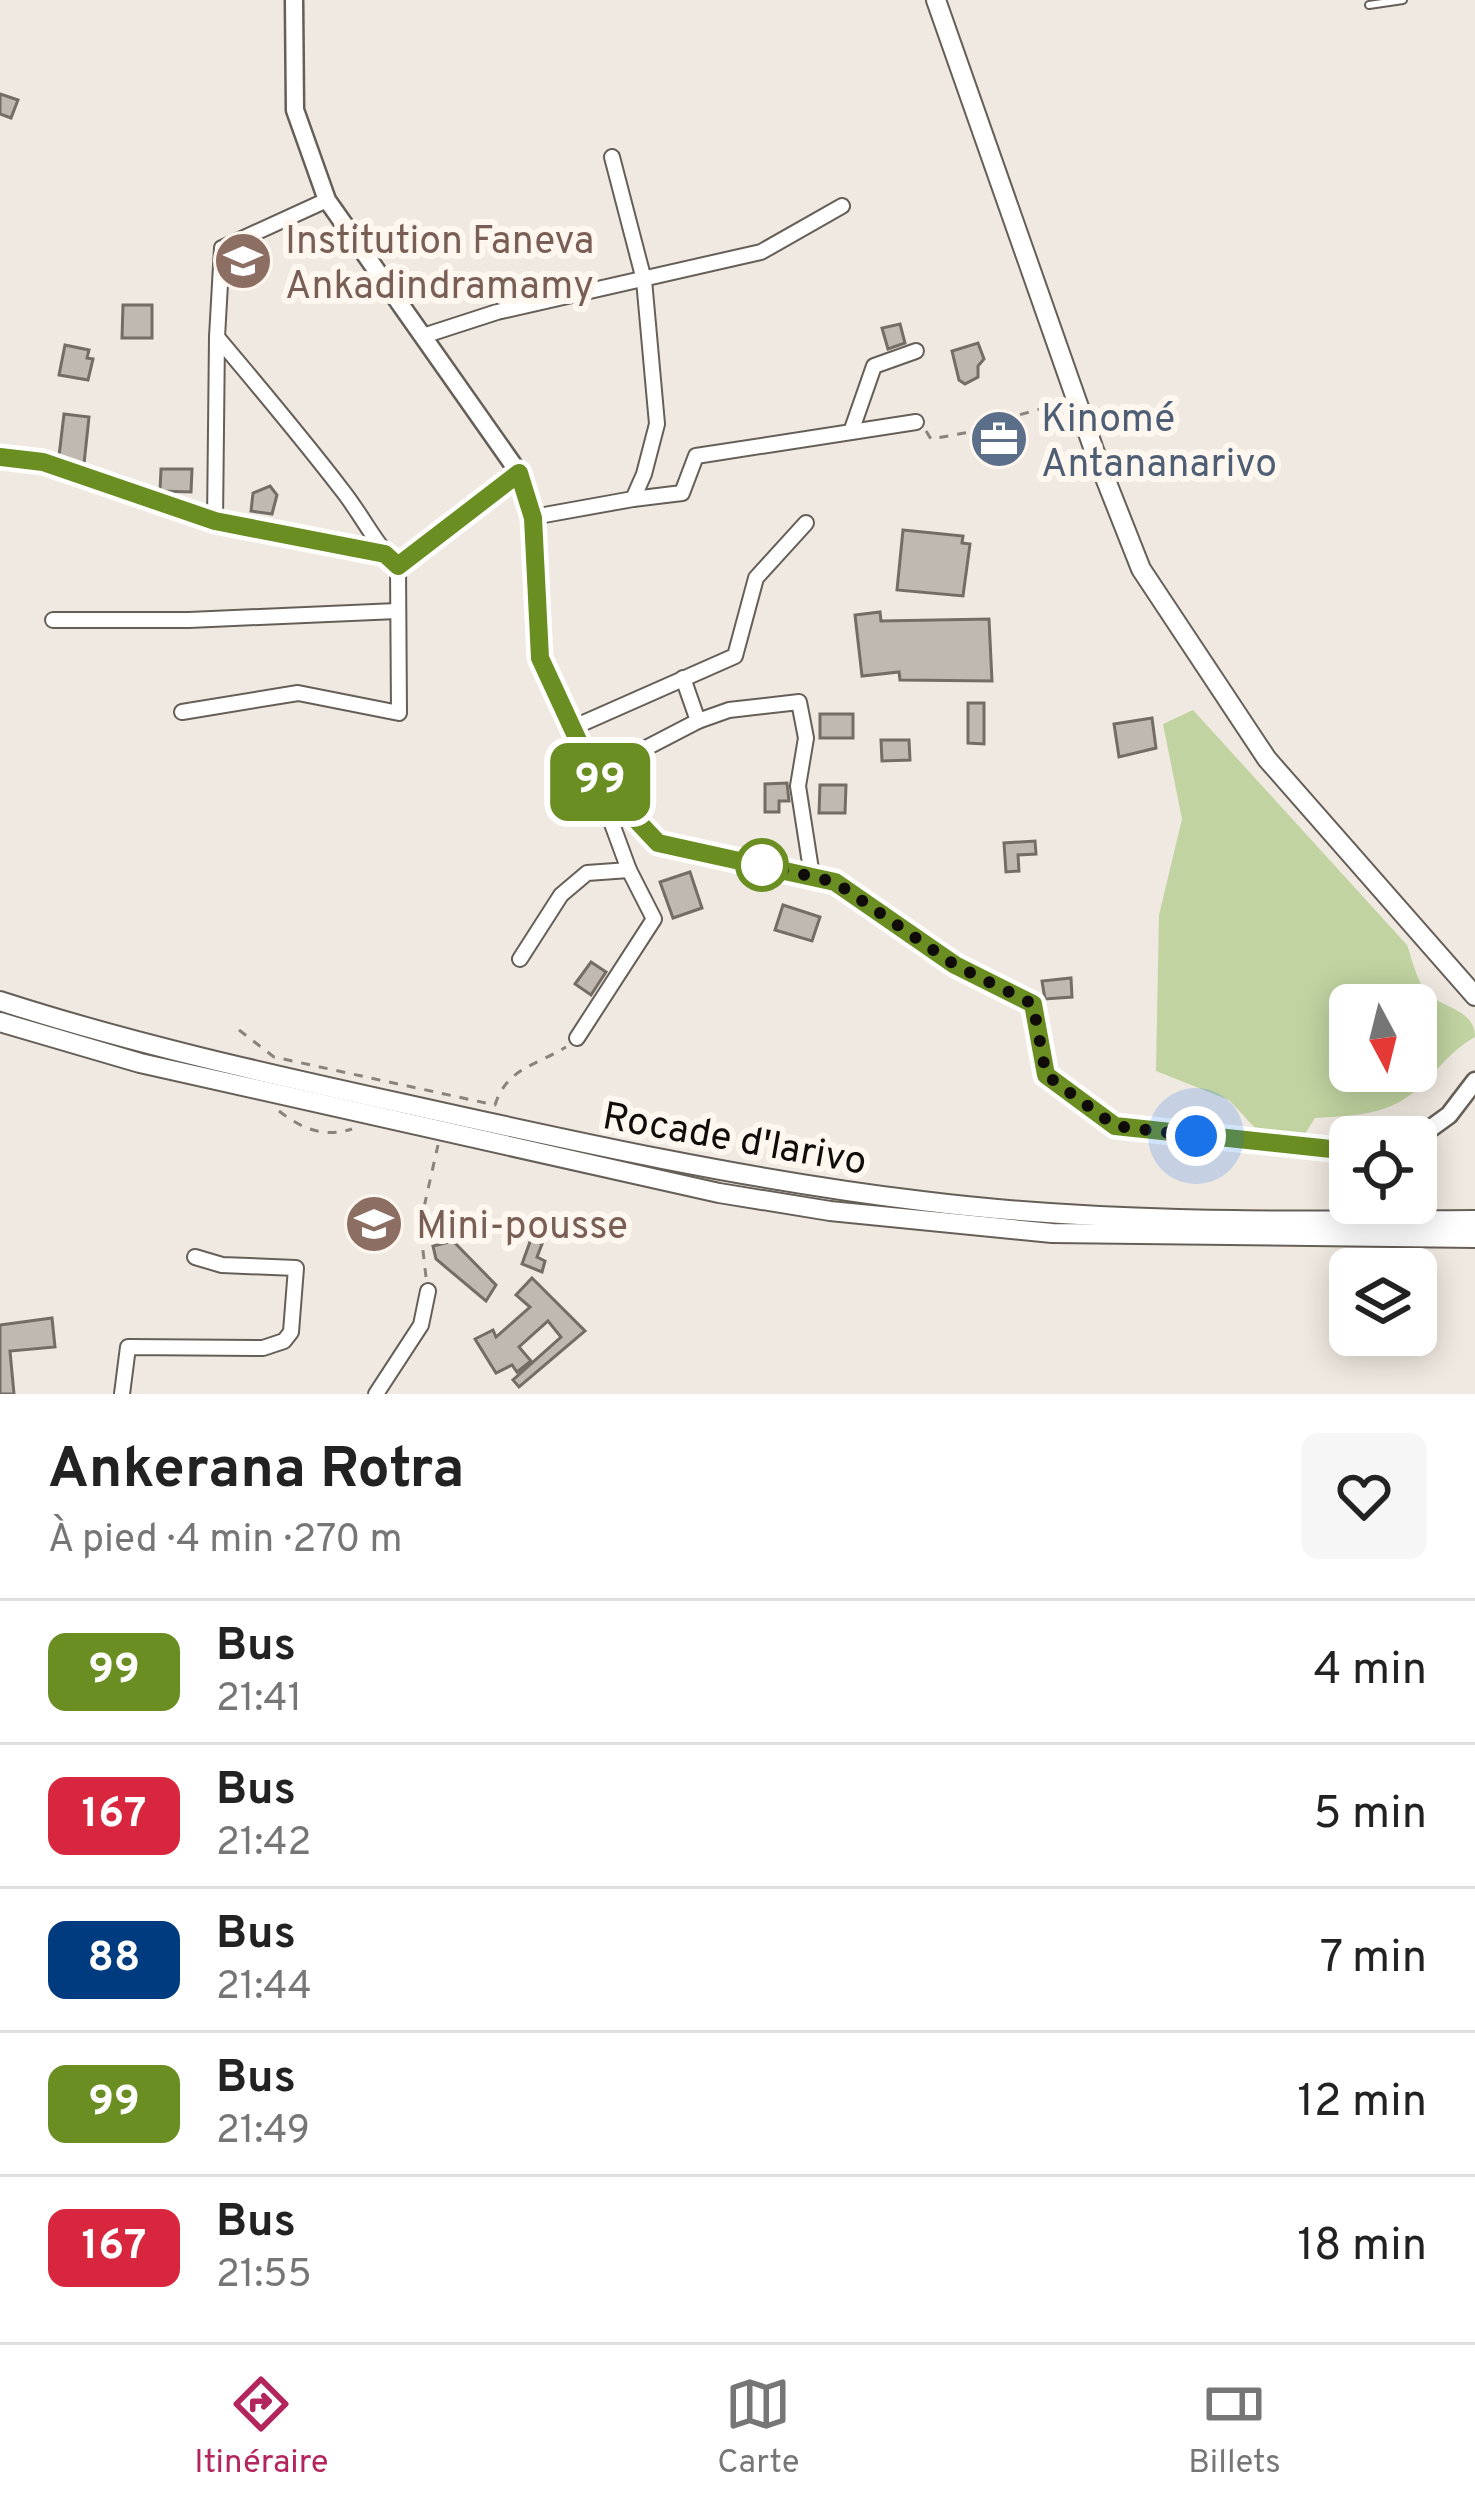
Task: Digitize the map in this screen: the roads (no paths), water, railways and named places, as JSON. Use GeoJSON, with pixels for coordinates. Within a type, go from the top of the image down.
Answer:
{"type":"FeatureCollection","features":[{"type":"Feature","properties":{"kind":"main road"},"geometry":{"type":"LineString","coordinates":[[936,0],[1141,569],[1267,759],[1475,996]]}},
{"type":"Feature","properties":{"kind":"main road","name":"Rocade d'Iarivo"},"geometry":{"type":"LineString","coordinates":[[0,1001],[165,1050],[314,1084],[668,1161],[827,1189],[1034,1212],[1331,1221],[1475,1220]]}},
{"type":"Feature","properties":{"kind":"main road","name":"Rocade d'Iarivo"},"geometry":{"type":"LineString","coordinates":[[0,1022],[186,1073],[698,1188],[830,1211],[1052,1233],[1475,1238]]}},
{"type":"Feature","properties":{"kind":"street"},"geometry":{"type":"LineString","coordinates":[[294,0],[295,110],[327,200],[519,473],[533,518],[540,658],[654,919],[577,1038]]}},
{"type":"Feature","properties":{"kind":"street"},"geometry":{"type":"LineString","coordinates":[[612,157],[644,280],[657,424],[633,499]]}},
{"type":"Feature","properties":{"kind":"street"},"geometry":{"type":"LineString","coordinates":[[215,521],[221,248],[327,200]]}},
{"type":"Feature","properties":{"kind":"street"},"geometry":{"type":"LineString","coordinates":[[422,336],[497,312],[760,251],[842,206]]}},
{"type":"Feature","properties":{"kind":"street"},"geometry":{"type":"LineString","coordinates":[[182,712],[298,693],[399,713],[398,566],[217,338]]}},
{"type":"Feature","properties":{"kind":"street"},"geometry":{"type":"LineString","coordinates":[[851,432],[874,367],[916,351]]}},
{"type":"Feature","properties":{"kind":"street"},"geometry":{"type":"LineString","coordinates":[[533,518],[682,493],[696,456],[916,422]]}},
{"type":"Feature","properties":{"kind":"street"},"geometry":{"type":"LineString","coordinates":[[0,457],[43,462],[215,521],[385,554]]}},
{"type":"Feature","properties":{"kind":"street"},"geometry":{"type":"LineString","coordinates":[[398,566],[519,473]]}},
{"type":"Feature","properties":{"kind":"street"},"geometry":{"type":"LineString","coordinates":[[572,728],[735,656],[756,578],[806,523]]}},
{"type":"Feature","properties":{"kind":"street"},"geometry":{"type":"LineString","coordinates":[[53,620],[397,611]]}},
{"type":"Feature","properties":{"kind":"street"},"geometry":{"type":"LineString","coordinates":[[683,678],[698,721]]}},
{"type":"Feature","properties":{"kind":"street"},"geometry":{"type":"LineString","coordinates":[[594,775],[698,721],[729,710],[799,701],[806,738],[798,786],[812,876]]}},
{"type":"Feature","properties":{"kind":"street"},"geometry":{"type":"LineString","coordinates":[[594,775],[658,843],[835,882],[955,965],[1033,1004],[1046,1075],[1115,1126],[1329,1149]]}},
{"type":"Feature","properties":{"kind":"street"},"geometry":{"type":"LineString","coordinates":[[520,958],[561,895],[587,873],[629,870]]}},
{"type":"Feature","properties":{"kind":"street"},"geometry":{"type":"LineString","coordinates":[[1437,1124],[1473,1086]]}},
{"type":"Feature","properties":{"kind":"street"},"geometry":{"type":"LineString","coordinates":[[122,1394],[128,1347],[263,1348],[284,1341],[291,1332],[296,1268],[222,1265],[195,1256]]}},
{"type":"Feature","properties":{"kind":"street"},"geometry":{"type":"LineString","coordinates":[[376,1394],[421,1325],[428,1291]]}},
{"type":"Feature","properties":{"kind":"lane"},"geometry":{"type":"LineString","coordinates":[[1370,5],[1403,0]]}},
{"type":"Feature","properties":{"kind":"place","name":"Institution Faneva Ankadindramamy"},"geometry":{"type":"Point","coordinates":[243,261]}},
{"type":"Feature","properties":{"kind":"place","name":"Kinomé Antananarivo"},"geometry":{"type":"Point","coordinates":[999,439]}},
{"type":"Feature","properties":{"kind":"place","name":"Mini-pousse"},"geometry":{"type":"Point","coordinates":[374,1224]}}]}
